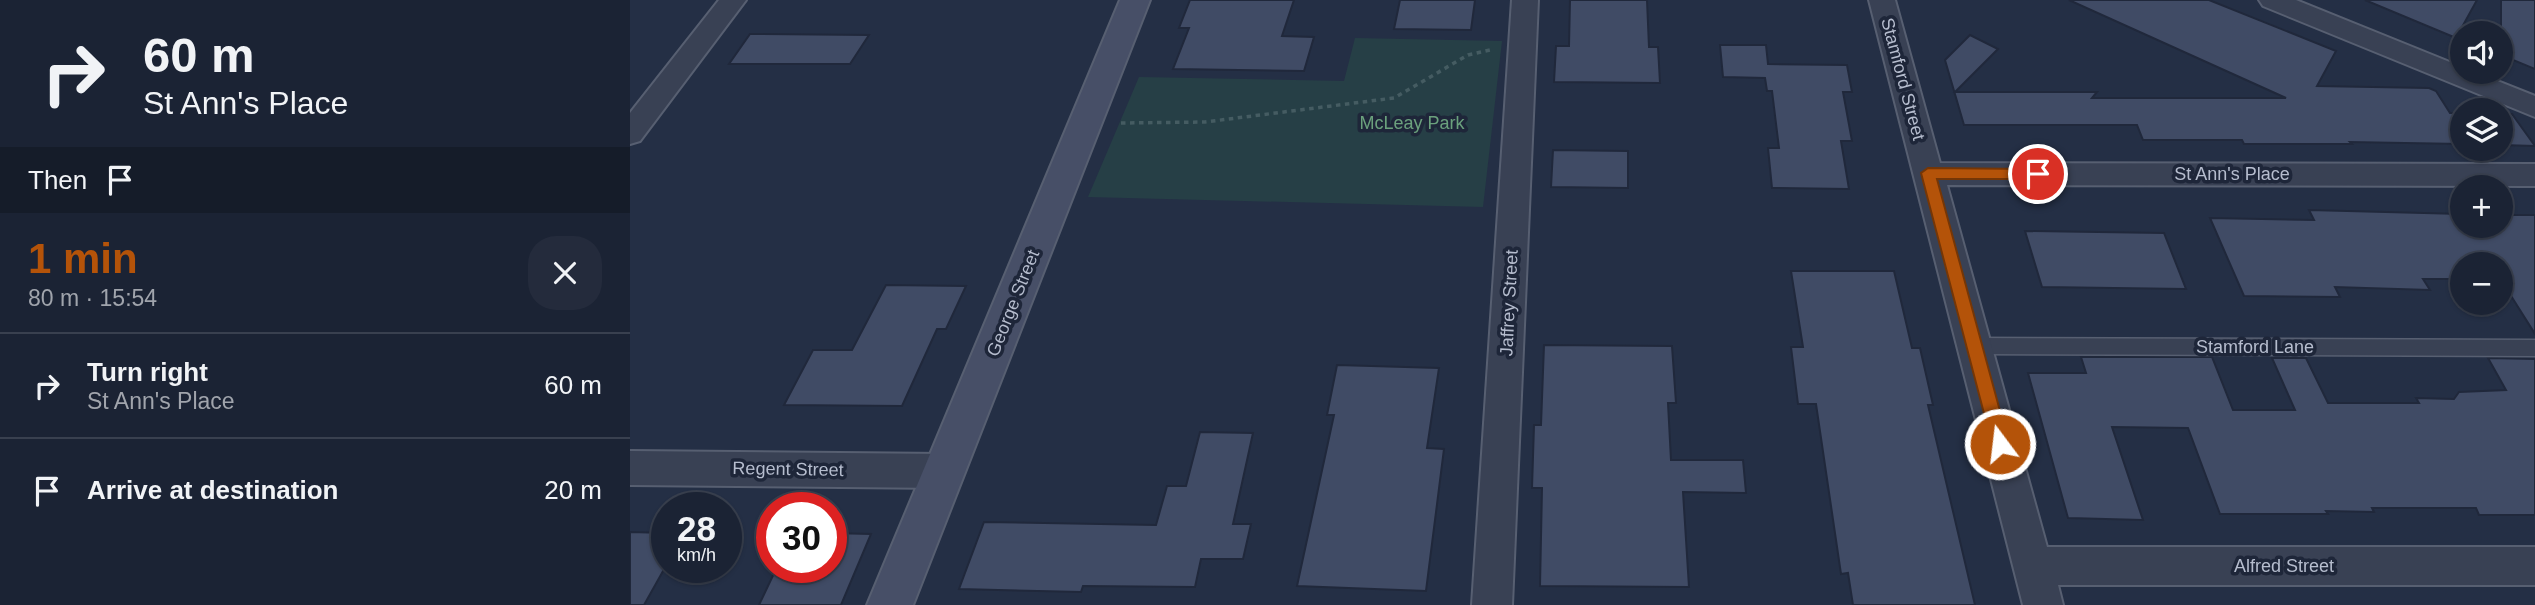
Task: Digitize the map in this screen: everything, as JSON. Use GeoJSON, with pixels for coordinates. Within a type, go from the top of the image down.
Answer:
{"type":"FeatureCollection","features":[{"type":"Feature","properties":{"kind":"street"},"geometry":{"type":"LineString","coordinates":[[630,134],[733,0]]}},
{"type":"Feature","properties":{"kind":"street","name":"George Street"},"geometry":{"type":"LineString","coordinates":[[890,605],[1135,0]]}},
{"type":"Feature","properties":{"kind":"street","name":"Jaffrey Street"},"geometry":{"type":"LineString","coordinates":[[1492,605],[1525,0]]}},
{"type":"Feature","properties":{"kind":"street","name":"Stamford Street"},"geometry":{"type":"LineString","coordinates":[[1882,0],[2043,605]]}},
{"type":"Feature","properties":{"kind":"street"},"geometry":{"type":"LineString","coordinates":[[2272,0],[2535,107]]}},
{"type":"Feature","properties":{"kind":"street","name":"St Ann's Place"},"geometry":{"type":"LineString","coordinates":[[1928,173],[2535,175]]}},
{"type":"Feature","properties":{"kind":"street","name":"Regent Street"},"geometry":{"type":"LineString","coordinates":[[630,468],[945,471]]}},
{"type":"Feature","properties":{"kind":"street","name":"Alfred Street"},"geometry":{"type":"LineString","coordinates":[[2033,566],[2535,566]]}},
{"type":"Feature","properties":{"kind":"lane","name":"Stamford Lane"},"geometry":{"type":"LineString","coordinates":[[1974,346],[2535,348]]}},
{"type":"Feature","properties":{"kind":"path"},"geometry":{"type":"LineString","coordinates":[[1085,123],[1205,122],[1394,98],[1468,55],[1487,50],[1522,50]]}},
{"type":"Feature","properties":{"kind":"green space","name":"McLeay Park"},"geometry":{"type":"Polygon","coordinates":[[[1355,38],[1502,41],[1483,207],[1088,197],[1139,77],[1344,81],[1355,38]]]}},
{"type":"Feature","properties":{"kind":"building"},"geometry":{"type":"Polygon","coordinates":[[[1190,0],[1294,0],[1282,36],[1314,37],[1304,71],[1173,69],[1189,28],[1179,28],[1190,0]]]}},
{"type":"Feature","properties":{"kind":"building"},"geometry":{"type":"Polygon","coordinates":[[[1400,0],[1475,0],[1471,30],[1394,29],[1400,0]]]}},
{"type":"Feature","properties":{"kind":"building"},"geometry":{"type":"Polygon","coordinates":[[[1570,0],[1647,0],[1649,47],[1658,47],[1660,83],[1554,82],[1556,46],[1569,46],[1570,0]]]}},
{"type":"Feature","properties":{"kind":"building"},"geometry":{"type":"Polygon","coordinates":[[[2069,0],[2209,0],[2336,51],[2317,86],[2429,88],[2436,91],[2450,113],[2450,144],[2244,144],[2242,140],[2143,140],[2137,125],[1964,125],[1945,60],[1970,35],[1998,49],[1955,92],[2097,92],[2092,98],[2286,98],[2069,0]]]}},
{"type":"Feature","properties":{"kind":"building"},"geometry":{"type":"Polygon","coordinates":[[[2365,0],[2477,0],[2465,21],[2450,21],[2450,35],[2365,0]]]}},
{"type":"Feature","properties":{"kind":"building"},"geometry":{"type":"Polygon","coordinates":[[[2501,0],[2535,0],[2535,69],[2513,60],[2513,21],[2501,21],[2501,0]]]}},
{"type":"Feature","properties":{"kind":"building"},"geometry":{"type":"Polygon","coordinates":[[[750,34],[869,35],[850,64],[729,64],[750,34]]]}},
{"type":"Feature","properties":{"kind":"building"},"geometry":{"type":"Polygon","coordinates":[[[1720,45],[1766,45],[1768,64],[1847,65],[1852,92],[1843,92],[1852,141],[1841,141],[1849,189],[1772,188],[1768,148],[1779,148],[1772,91],[1767,91],[1765,78],[1723,77],[1720,45]]]}},
{"type":"Feature","properties":{"kind":"building"},"geometry":{"type":"Polygon","coordinates":[[[2513,115],[2535,146],[2513,145],[2513,115]]]}},
{"type":"Feature","properties":{"kind":"building"},"geometry":{"type":"Polygon","coordinates":[[[1553,150],[1628,151],[1628,188],[1551,187],[1553,150]]]}},
{"type":"Feature","properties":{"kind":"building"},"geometry":{"type":"Polygon","coordinates":[[[2309,210],[2450,214],[2450,238],[2513,238],[2513,215],[2535,215],[2535,334],[2513,299],[2513,252],[2450,252],[2450,279],[2423,279],[2430,290],[2335,287],[2340,297],[2244,296],[2210,218],[2314,220],[2309,210]]]}},
{"type":"Feature","properties":{"kind":"building"},"geometry":{"type":"Polygon","coordinates":[[[2025,231],[2164,233],[2186,289],[2042,287],[2025,231]]]}},
{"type":"Feature","properties":{"kind":"building"},"geometry":{"type":"Polygon","coordinates":[[[1791,271],[1894,271],[1912,348],[1920,348],[1933,405],[1928,405],[1975,605],[1853,605],[1848,573],[1841,574],[1816,404],[1798,404],[1791,347],[1803,347],[1791,271]]]}},
{"type":"Feature","properties":{"kind":"building"},"geometry":{"type":"Polygon","coordinates":[[[886,285],[966,286],[946,329],[937,329],[902,406],[784,405],[813,350],[852,350],[886,285]]]}},
{"type":"Feature","properties":{"kind":"building"},"geometry":{"type":"Polygon","coordinates":[[[1544,345],[1672,346],[1676,403],[1668,403],[1671,460],[1743,460],[1746,493],[1683,492],[1689,587],[1540,586],[1542,488],[1532,488],[1534,425],[1541,425],[1544,345]]]}},
{"type":"Feature","properties":{"kind":"building"},"geometry":{"type":"Polygon","coordinates":[[[2081,357],[2212,357],[2233,410],[2295,410],[2272,358],[2306,358],[2328,403],[2419,403],[2416,398],[2454,399],[2459,392],[2506,390],[2488,358],[2535,359],[2535,515],[2479,515],[2476,508],[2372,508],[2374,512],[2326,511],[2328,514],[2220,514],[2188,428],[2112,427],[2143,520],[2068,518],[2028,373],[2086,373],[2081,357]]]}},
{"type":"Feature","properties":{"kind":"building"},"geometry":{"type":"Polygon","coordinates":[[[1337,365],[1439,368],[1427,448],[1444,449],[1426,591],[1297,586],[1334,415],[1327,415],[1337,365]]]}},
{"type":"Feature","properties":{"kind":"building"},"geometry":{"type":"Polygon","coordinates":[[[1200,432],[1253,433],[1233,524],[1251,524],[1243,559],[1201,559],[1195,587],[1083,586],[1081,592],[959,589],[984,522],[1156,525],[1167,486],[1186,486],[1200,432]]]}},
{"type":"Feature","properties":{"kind":"building"},"geometry":{"type":"Polygon","coordinates":[[[630,532],[651,533],[651,583],[656,583],[644,605],[630,605],[630,532]]]}},
{"type":"Feature","properties":{"kind":"building"},"geometry":{"type":"Polygon","coordinates":[[[847,533],[871,534],[841,605],[759,605],[769,583],[847,583],[847,533]]]}},
{"type":"Feature","properties":{"kind":"route"},"geometry":{"type":"LineString","coordinates":[[2000,444],[1928,173],[2038,174]]}}]}
